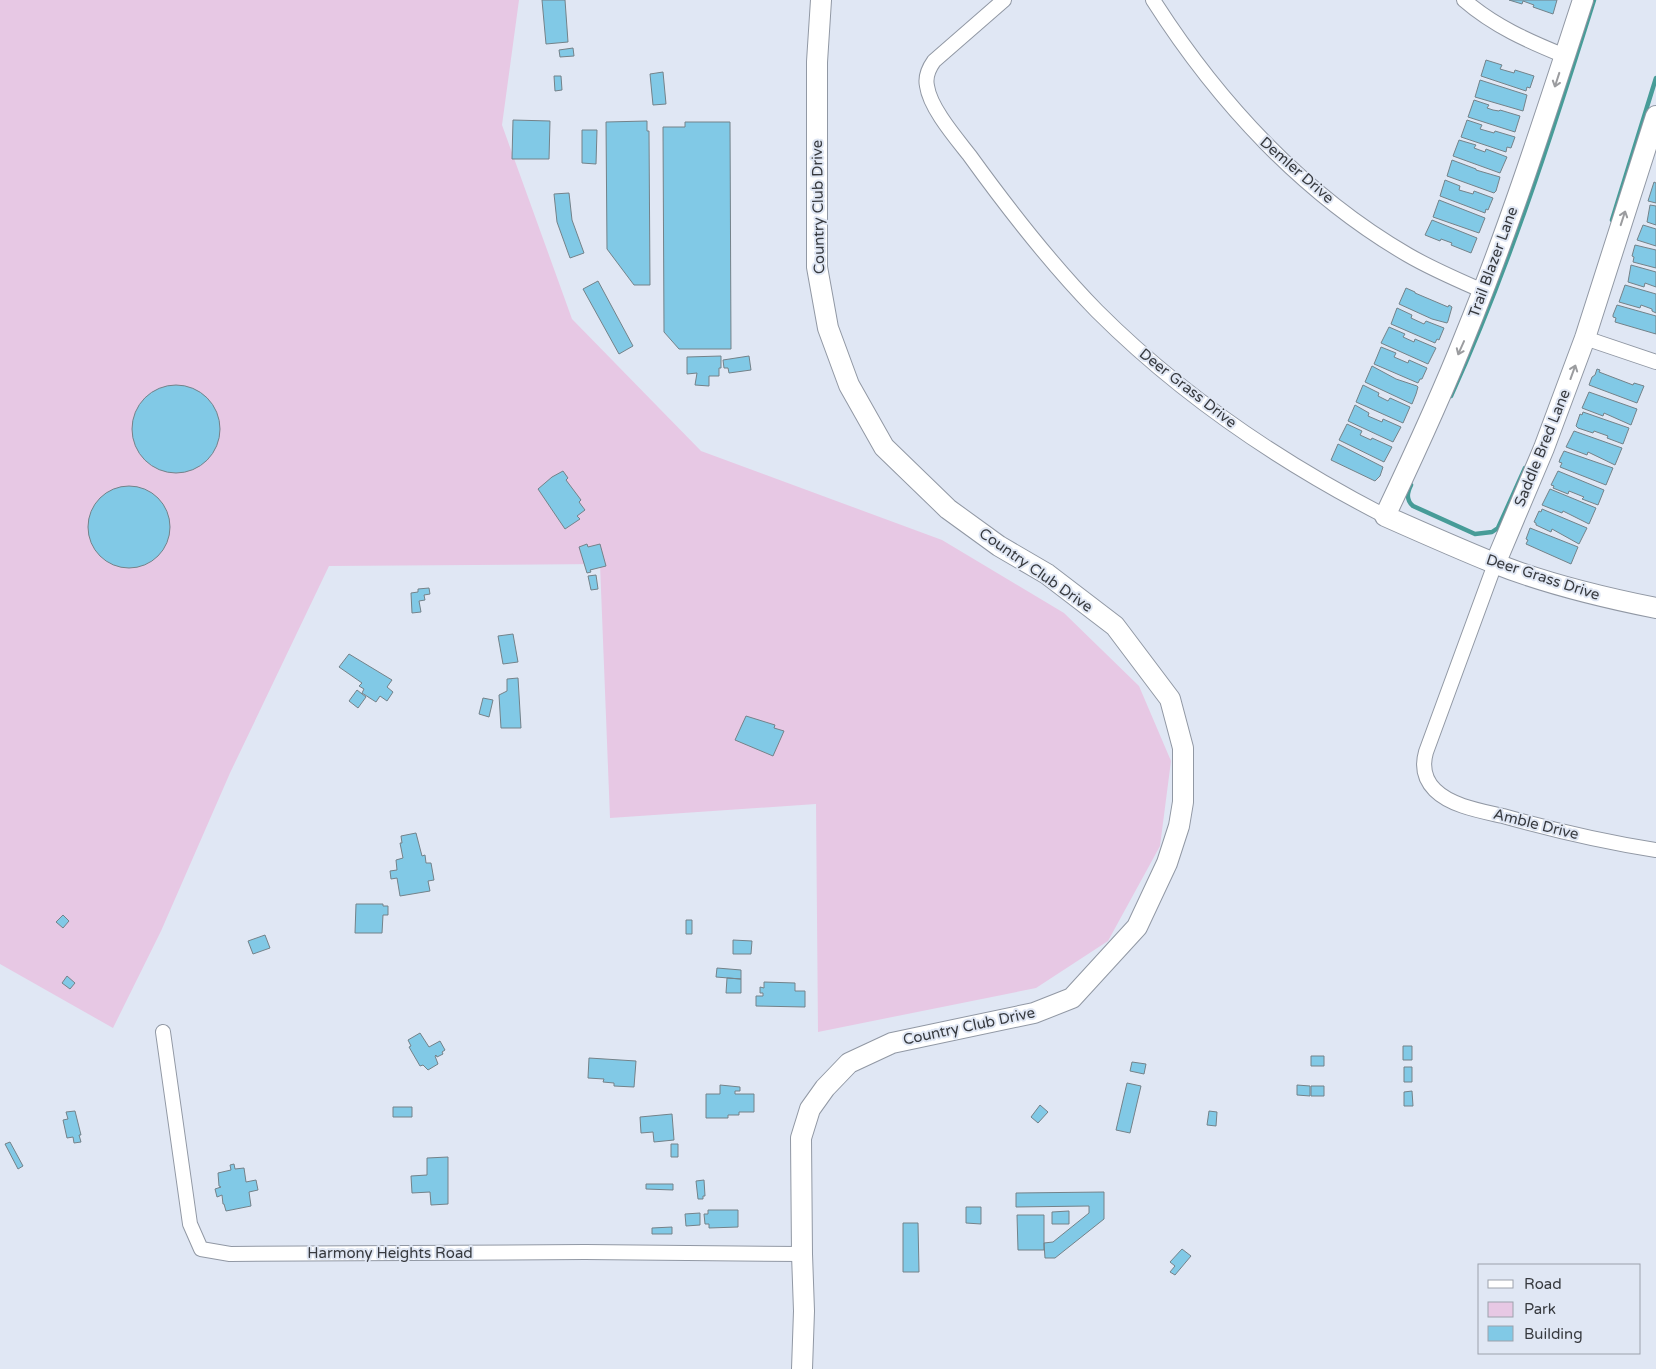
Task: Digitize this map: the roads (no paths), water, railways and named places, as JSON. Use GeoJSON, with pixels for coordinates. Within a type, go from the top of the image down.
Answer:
{"type":"FeatureCollection","features":[{"type":"Feature","properties":{"kind":"street","name":"Country Club Drive"},"geometry":{"type":"LineString","coordinates":[[802,1369],[804,1311],[801,1138],[810,1109],[825,1088],[849,1063],[892,1043],[1034,1013],[1072,998],[1137,927],[1166,863],[1179,826],[1183,802],[1183,748],[1170,699],[1115,626],[1047,574],[999,546],[948,509],[884,447],[849,385],[828,328],[817,267],[817,62],[821,0]]}},
{"type":"Feature","properties":{"kind":"street","name":"Deer Grass Drive"},"geometry":{"type":"LineString","coordinates":[[1004,0],[934,61],[930,66],[927,77],[927,88],[938,112],[983,175],[1032,238],[1096,310],[1172,378],[1236,427],[1312,477],[1385,516],[1495,564],[1572,588],[1656,608]]}},
{"type":"Feature","properties":{"kind":"street","name":"Demler Drive"},"geometry":{"type":"LineString","coordinates":[[1153,0],[1172,29],[1227,100],[1258,136],[1298,174],[1323,195],[1387,242],[1429,266],[1483,291]]}},
{"type":"Feature","properties":{"kind":"street"},"geometry":{"type":"LineString","coordinates":[[1464,0],[1498,26],[1565,56]]}},
{"type":"Feature","properties":{"kind":"street","name":"Trail Blazer Lane"},"geometry":{"type":"LineString","coordinates":[[1385,516],[1422,436],[1483,291],[1530,163],[1583,0]]}},
{"type":"Feature","properties":{"kind":"street","name":"Saddle Bred Lane"},"geometry":{"type":"LineString","coordinates":[[1426,778],[1424,765],[1426,752],[1495,564],[1544,448],[1585,338],[1656,116]]}},
{"type":"Feature","properties":{"kind":"street"},"geometry":{"type":"LineString","coordinates":[[1585,338],[1656,362]]}},
{"type":"Feature","properties":{"kind":"street","name":"Amble Drive"},"geometry":{"type":"LineString","coordinates":[[1426,778],[1440,794],[1456,803],[1546,828],[1656,850]]}},
{"type":"Feature","properties":{"kind":"street","name":"Harmony Heights Road"},"geometry":{"type":"LineString","coordinates":[[162,1032],[190,1224],[200,1249],[230,1254],[585,1252],[802,1254]]}},
{"type":"Feature","properties":{"kind":"waterway"},"geometry":{"type":"LineString","coordinates":[[1451,396],[1511,250],[1546,150],[1594,0]]}},
{"type":"Feature","properties":{"kind":"waterway"},"geometry":{"type":"LineString","coordinates":[[1612,220],[1656,78]]}},
{"type":"Feature","properties":{"kind":"waterway"},"geometry":{"type":"LineString","coordinates":[[1411,485],[1408,496],[1413,506],[1475,534],[1492,532],[1498,528],[1525,468]]}}]}
